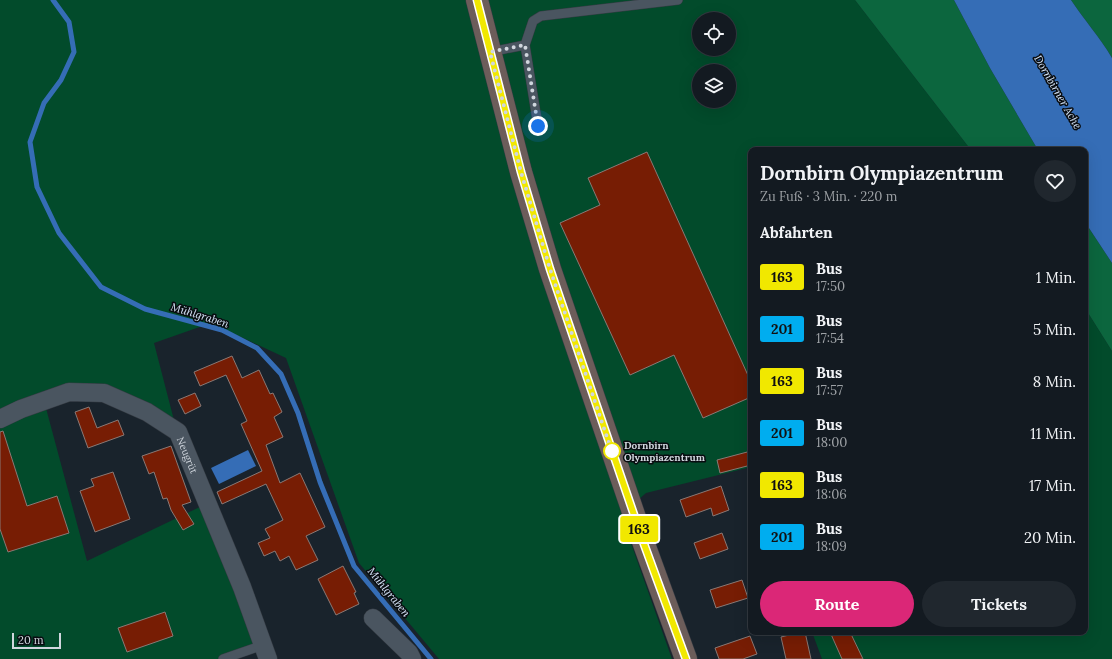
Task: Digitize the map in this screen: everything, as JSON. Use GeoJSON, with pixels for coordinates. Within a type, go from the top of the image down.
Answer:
{"type":"FeatureCollection","features":[{"type":"Feature","properties":{"kind":"main road"},"geometry":{"type":"LineString","coordinates":[[477,0],[523,178],[550,269],[644,544],[686,659]]}},
{"type":"Feature","properties":{"kind":"street","name":"Neugrüt"},"geometry":{"type":"LineString","coordinates":[[0,419],[69,392],[104,392],[147,412],[178,432],[242,587],[266,652]]}},
{"type":"Feature","properties":{"kind":"street"},"geometry":{"type":"LineString","coordinates":[[373,618],[409,653],[412,659]]}},
{"type":"Feature","properties":{"kind":"lane"},"geometry":{"type":"LineString","coordinates":[[538,126],[525,45],[533,21],[541,16],[678,0]]}},
{"type":"Feature","properties":{"kind":"lane"},"geometry":{"type":"LineString","coordinates":[[490,52],[525,45]]}},
{"type":"Feature","properties":{"kind":"lane"},"geometry":{"type":"LineString","coordinates":[[223,659],[266,652]]}},
{"type":"Feature","properties":{"kind":"green space"},"geometry":{"type":"Polygon","coordinates":[[[0,0],[855,0],[969,147],[748,147],[748,468],[646,493],[621,515],[672,659],[439,659],[359,563],[286,358],[211,323],[154,343],[176,428],[104,391],[43,397],[87,561],[204,505],[259,645],[219,659],[0,659],[0,0]]]}},
{"type":"Feature","properties":{"kind":"green space"},"geometry":{"type":"Polygon","coordinates":[[[855,0],[954,0],[990,68],[1036,147],[969,147],[855,0]]]}},
{"type":"Feature","properties":{"kind":"green space"},"geometry":{"type":"Polygon","coordinates":[[[1071,0],[1112,0],[1112,58],[1081,15],[1071,0]]]}},
{"type":"Feature","properties":{"kind":"green space"},"geometry":{"type":"Polygon","coordinates":[[[1088,227],[1112,263],[1112,351],[1088,313],[1088,227]]]}},
{"type":"Feature","properties":{"kind":"green space"},"geometry":{"type":"Polygon","coordinates":[[[1088,313],[1112,351],[1112,659],[822,659],[813,635],[1088,635],[1088,313]]]}},
{"type":"Feature","properties":{"kind":"water","name":"Dornbirner Ache"},"geometry":{"type":"Polygon","coordinates":[[[954,0],[1071,0],[1112,58],[1112,263],[1088,227],[1088,147],[1036,147],[990,68],[954,0]]]}},
{"type":"Feature","properties":{"kind":"water"},"geometry":{"type":"Polygon","coordinates":[[[248,450],[256,466],[219,484],[211,468],[248,450]]]}},
{"type":"Feature","properties":{"kind":"building"},"geometry":{"type":"Polygon","coordinates":[[[647,152],[748,375],[748,398],[703,418],[674,355],[630,375],[560,223],[600,205],[588,178],[647,152]]]}},
{"type":"Feature","properties":{"kind":"building"},"geometry":{"type":"Polygon","coordinates":[[[232,356],[242,378],[259,370],[270,394],[273,393],[282,412],[274,417],[283,437],[266,445],[280,483],[300,473],[325,527],[306,536],[318,560],[296,570],[289,556],[280,561],[275,551],[264,556],[258,543],[270,538],[265,529],[283,520],[266,484],[222,504],[217,492],[262,471],[241,424],[247,421],[226,375],[200,386],[194,372],[232,356]]]}},
{"type":"Feature","properties":{"kind":"building"},"geometry":{"type":"Polygon","coordinates":[[[195,393],[201,406],[185,414],[178,400],[195,393]]]}},
{"type":"Feature","properties":{"kind":"building"},"geometry":{"type":"Polygon","coordinates":[[[89,407],[97,428],[118,420],[124,435],[88,448],[75,412],[89,407]]]}},
{"type":"Feature","properties":{"kind":"building"},"geometry":{"type":"Polygon","coordinates":[[[3,431],[27,506],[57,496],[69,533],[8,552],[0,529],[0,432],[3,431]]]}},
{"type":"Feature","properties":{"kind":"building"},"geometry":{"type":"Polygon","coordinates":[[[171,446],[191,502],[182,505],[194,524],[183,530],[171,510],[167,498],[163,499],[154,472],[149,474],[142,456],[171,446]]]}},
{"type":"Feature","properties":{"kind":"building"},"geometry":{"type":"Polygon","coordinates":[[[748,452],[748,466],[720,473],[717,460],[748,452]]]}},
{"type":"Feature","properties":{"kind":"building"},"geometry":{"type":"Polygon","coordinates":[[[113,472],[130,519],[95,532],[80,491],[94,486],[91,479],[113,472]]]}},
{"type":"Feature","properties":{"kind":"building"},"geometry":{"type":"Polygon","coordinates":[[[721,486],[729,510],[713,516],[711,508],[686,517],[680,500],[721,486]]]}},
{"type":"Feature","properties":{"kind":"building"},"geometry":{"type":"Polygon","coordinates":[[[722,533],[728,549],[700,559],[694,543],[722,533]]]}},
{"type":"Feature","properties":{"kind":"building"},"geometry":{"type":"Polygon","coordinates":[[[343,566],[356,592],[354,593],[359,604],[336,615],[318,579],[343,566]]]}},
{"type":"Feature","properties":{"kind":"building"},"geometry":{"type":"Polygon","coordinates":[[[742,580],[748,598],[716,608],[710,590],[742,580]]]}},
{"type":"Feature","properties":{"kind":"building"},"geometry":{"type":"Polygon","coordinates":[[[165,612],[173,636],[127,652],[118,628],[165,612]]]}},
{"type":"Feature","properties":{"kind":"building"},"geometry":{"type":"Polygon","coordinates":[[[789,635],[806,635],[811,659],[786,659],[781,637],[789,635]]]}},
{"type":"Feature","properties":{"kind":"building"},"geometry":{"type":"Polygon","coordinates":[[[831,635],[851,635],[863,659],[842,659],[831,635]]]}},
{"type":"Feature","properties":{"kind":"building"},"geometry":{"type":"Polygon","coordinates":[[[750,636],[757,654],[743,659],[719,659],[715,648],[750,636]]]}},
{"type":"Feature","properties":{"kind":"waterway","name":"Mühlgraben"},"geometry":{"type":"LineString","coordinates":[[53,0],[69,22],[74,52],[61,80],[44,103],[30,142],[37,187],[59,233],[101,287],[145,309],[222,330],[257,348],[281,374],[298,413],[320,482],[354,566],[431,659]]}},
{"type":"Feature","properties":{"kind":"bus line","name":"163"},"geometry":{"type":"LineString","coordinates":[[477,0],[521,172],[550,269],[608,441],[686,659]]}},
{"type":"Feature","properties":{"kind":"place","name":"Dornbirn Olympiazentrum"},"geometry":{"type":"Point","coordinates":[612,451]}},
{"type":"Feature","properties":{"kind":"route"},"geometry":{"type":"LineString","coordinates":[[538,126],[525,45],[490,52],[521,172],[550,269],[612,451]]}}]}
